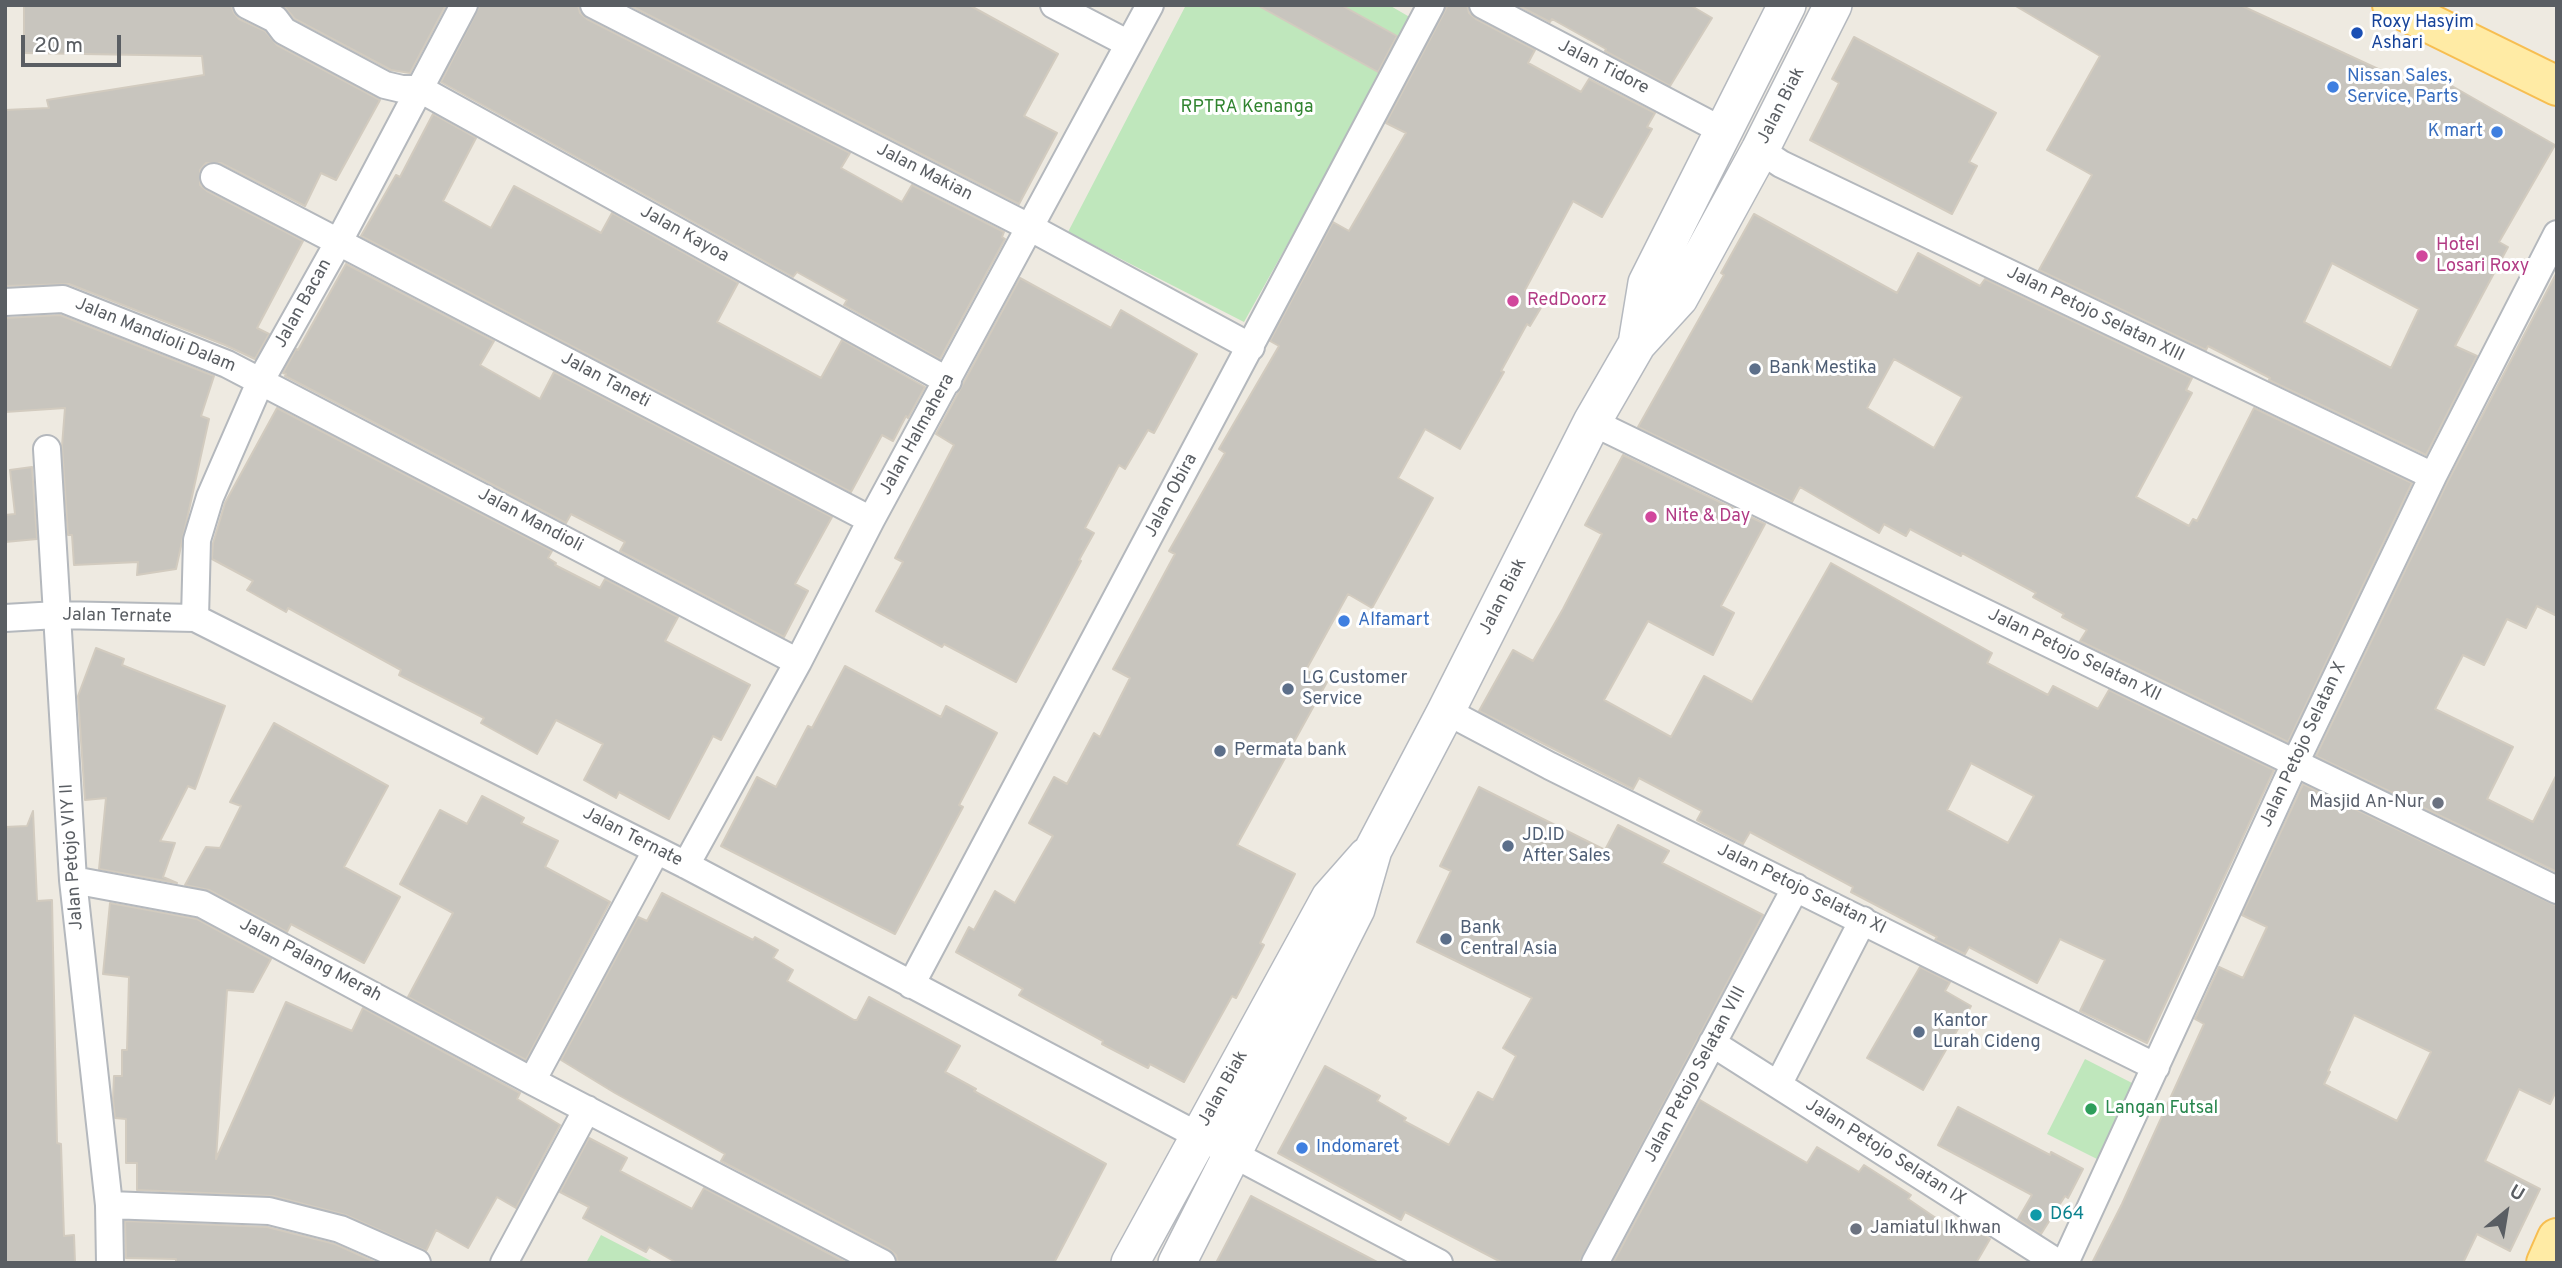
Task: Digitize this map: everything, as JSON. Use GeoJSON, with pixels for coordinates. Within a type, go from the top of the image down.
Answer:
{"type":"FeatureCollection","features":[{"type":"Feature","properties":{"kind":"main road","name":"Jalan Biak"},"geometry":{"type":"LineString","coordinates":[[1637,344],[1647,283],[1787,5]]}},
{"type":"Feature","properties":{"kind":"main road","name":"Jalan Biak"},"geometry":{"type":"LineString","coordinates":[[1177,1263],[1356,909],[1373,850],[1592,422],[1637,344],[1679,298],[1760,150],[1833,5]]}},
{"type":"Feature","properties":{"kind":"main road"},"geometry":{"type":"LineString","coordinates":[[2392,5],[2557,86]]}},
{"type":"Feature","properties":{"kind":"main road","name":"Jalan Biak"},"geometry":{"type":"LineString","coordinates":[[1130,1263],[1330,898],[1373,850]]}},
{"type":"Feature","properties":{"kind":"main road"},"geometry":{"type":"LineString","coordinates":[[2546,1263],[2557,1238]]}},
{"type":"Feature","properties":{"kind":"street"},"geometry":{"type":"LineString","coordinates":[[247,5],[275,19],[284,31],[385,85],[420,89]]}},
{"type":"Feature","properties":{"kind":"street","name":"Jalan Bacan"},"geometry":{"type":"LineString","coordinates":[[195,618],[197,540],[210,497],[261,380],[338,243],[464,5]]}},
{"type":"Feature","properties":{"kind":"street","name":"Jalan Makian"},"geometry":{"type":"LineString","coordinates":[[594,5],[1031,228],[1251,347]]}},
{"type":"Feature","properties":{"kind":"street"},"geometry":{"type":"LineString","coordinates":[[1054,5],[1129,44]]}},
{"type":"Feature","properties":{"kind":"street","name":"Jalan Halmahera"},"geometry":{"type":"LineString","coordinates":[[686,865],[798,662],[871,520],[1150,5]]}},
{"type":"Feature","properties":{"kind":"street","name":"Jalan Obira"},"geometry":{"type":"LineString","coordinates":[[911,985],[1431,5]]}},
{"type":"Feature","properties":{"kind":"street","name":"Jalan Tidore"},"geometry":{"type":"LineString","coordinates":[[1483,5],[1723,131]]}},
{"type":"Feature","properties":{"kind":"street","name":"Jalan Kayoa"},"geometry":{"type":"LineString","coordinates":[[420,89],[948,381]]}},
{"type":"Feature","properties":{"kind":"street","name":"Jalan Petojo Selatan XIII"},"geometry":{"type":"LineString","coordinates":[[1760,150],[1781,164],[2432,476]]}},
{"type":"Feature","properties":{"kind":"street","name":"Jalan Taneti"},"geometry":{"type":"LineString","coordinates":[[214,177],[871,520]]}},
{"type":"Feature","properties":{"kind":"street","name":"Jalan Petojo Selatan X"},"geometry":{"type":"LineString","coordinates":[[2065,1263],[2295,764],[2432,476],[2557,234]]}},
{"type":"Feature","properties":{"kind":"street","name":"Jalan Mandioli Dalam"},"geometry":{"type":"LineString","coordinates":[[5,302],[63,299],[227,363],[261,380]]}},
{"type":"Feature","properties":{"kind":"street","name":"Jalan Mandioli"},"geometry":{"type":"LineString","coordinates":[[261,380],[798,662]]}},
{"type":"Feature","properties":{"kind":"street","name":"Jalan Petojo Selatan XII"},"geometry":{"type":"LineString","coordinates":[[1592,422],[2557,890]]}},
{"type":"Feature","properties":{"kind":"street","name":"Jalan Petojo VIY II"},"geometry":{"type":"LineString","coordinates":[[47,449],[73,880],[109,1205],[110,1263]]}},
{"type":"Feature","properties":{"kind":"street","name":"Jalan Ternate"},"geometry":{"type":"LineString","coordinates":[[5,618],[57,615],[195,618],[686,865],[1439,1263]]}},
{"type":"Feature","properties":{"kind":"street","name":"Jalan Petojo Selatan XI"},"geometry":{"type":"LineString","coordinates":[[1446,711],[1550,766],[2156,1067]]}},
{"type":"Feature","properties":{"kind":"street"},"geometry":{"type":"LineString","coordinates":[[532,1081],[656,851]]}},
{"type":"Feature","properties":{"kind":"street","name":"Jalan Palang Merah"},"geometry":{"type":"LineString","coordinates":[[73,880],[201,904],[587,1110],[882,1263]]}},
{"type":"Feature","properties":{"kind":"street","name":"Jalan Petojo Selatan VIII"},"geometry":{"type":"LineString","coordinates":[[1595,1263],[1796,887]]}},
{"type":"Feature","properties":{"kind":"street"},"geometry":{"type":"LineString","coordinates":[[1778,1085],[1863,920]]}},
{"type":"Feature","properties":{"kind":"street","name":"Jalan Petojo Selatan IX"},"geometry":{"type":"LineString","coordinates":[[1712,1043],[2058,1263]]}},
{"type":"Feature","properties":{"kind":"street"},"geometry":{"type":"LineString","coordinates":[[505,1263],[587,1110]]}},
{"type":"Feature","properties":{"kind":"street"},"geometry":{"type":"LineString","coordinates":[[109,1205],[269,1211],[340,1229],[417,1263]]}},
{"type":"Feature","properties":{"kind":"green space","name":"RPTRA Kenanga"},"geometry":{"type":"Polygon","coordinates":[[[1186,5],[1389,5],[1413,19],[1244,322],[1068,232],[1186,5]]]}},
{"type":"Feature","properties":{"kind":"green space","name":"Langan Futsal"},"geometry":{"type":"Polygon","coordinates":[[[2085,1059],[2134,1084],[2097,1159],[2047,1134],[2085,1059]]]}},
{"type":"Feature","properties":{"kind":"green space"},"geometry":{"type":"Polygon","coordinates":[[[601,1235],[655,1263],[586,1263],[601,1235]]]}},
{"type":"Feature","properties":{"kind":"building"},"geometry":{"type":"Polygon","coordinates":[[[24,5],[231,5],[239,19],[265,31],[277,45],[380,100],[336,180],[321,173],[305,206],[221,163],[206,163],[200,170],[200,185],[207,191],[303,241],[257,328],[269,334],[255,359],[69,284],[5,286],[5,110],[49,108],[47,100],[204,75],[202,56],[24,53],[24,5]]]}},
{"type":"Feature","properties":{"kind":"building"},"geometry":{"type":"Polygon","coordinates":[[[283,5],[446,5],[410,73],[391,70],[295,19],[283,5]]]}},
{"type":"Feature","properties":{"kind":"building"},"geometry":{"type":"Polygon","coordinates":[[[480,5],[578,5],[580,13],[587,19],[850,153],[841,168],[902,202],[912,185],[1004,232],[1002,237],[1005,239],[940,359],[844,305],[847,300],[797,272],[793,277],[441,82],[480,5]]]}},
{"type":"Feature","properties":{"kind":"building"},"geometry":{"type":"Polygon","coordinates":[[[629,5],[969,5],[1058,54],[1024,116],[1057,133],[1019,204],[629,5]]]}},
{"type":"Feature","properties":{"kind":"building"},"geometry":{"type":"Polygon","coordinates":[[[1257,5],[1341,5],[1397,36],[1378,72],[1257,5]]]}},
{"type":"Feature","properties":{"kind":"building"},"geometry":{"type":"Polygon","coordinates":[[[1448,5],[1467,5],[1469,13],[1476,19],[1535,50],[1528,63],[1581,92],[1589,79],[1655,113],[1647,127],[1652,129],[1602,217],[1573,201],[1525,290],[1545,301],[1530,326],[1527,324],[1501,371],[1504,372],[1460,449],[1425,429],[1398,478],[1433,498],[1372,608],[1348,594],[1306,670],[1327,682],[1237,845],[1295,874],[1260,943],[1264,945],[1236,998],[1232,996],[1184,1082],[1150,1064],[1148,1068],[1102,1044],[1103,1041],[1019,995],[1023,989],[956,952],[969,927],[974,930],[995,891],[1015,903],[1053,836],[1029,823],[1054,777],[1067,784],[1094,733],[1100,737],[1130,678],[1113,669],[1175,554],[1169,551],[1225,453],[1219,449],[1279,346],[1270,341],[1333,222],[1349,231],[1406,133],[1386,123],[1448,5]]]}},
{"type":"Feature","properties":{"kind":"building"},"geometry":{"type":"Polygon","coordinates":[[[1517,5],[1690,5],[1712,18],[1670,86],[1552,19],[1550,22],[1517,5]]]}},
{"type":"Feature","properties":{"kind":"building"},"geometry":{"type":"Polygon","coordinates":[[[2014,5],[2240,5],[2415,86],[2424,70],[2555,145],[2499,242],[2508,247],[2455,346],[2477,356],[2426,455],[2269,380],[2270,378],[2208,346],[2206,350],[2039,270],[2092,175],[2047,150],[2100,56],[2014,5]],[[2332,263],[2304,322],[2391,368],[2419,309],[2332,263]]]}},
{"type":"Feature","properties":{"kind":"building"},"geometry":{"type":"Polygon","coordinates":[[[1854,37],[1996,113],[1969,162],[1977,166],[1952,214],[1810,140],[1839,83],[1832,79],[1854,37]]]}},
{"type":"Feature","properties":{"kind":"building"},"geometry":{"type":"Polygon","coordinates":[[[433,114],[476,138],[443,201],[491,228],[514,186],[601,233],[612,213],[738,283],[717,322],[821,378],[842,340],[925,387],[893,441],[882,435],[851,492],[361,236],[396,175],[400,177],[433,114]]]}},
{"type":"Feature","properties":{"kind":"building"},"geometry":{"type":"Polygon","coordinates":[[[1754,214],[1897,293],[1918,253],[1980,286],[1985,279],[2192,378],[2186,390],[2192,393],[2136,497],[2189,526],[2193,519],[2197,521],[2254,408],[2412,483],[2288,742],[2080,641],[2087,630],[2033,597],[2036,593],[1962,553],[1961,556],[1910,529],[1906,536],[1884,524],[1879,533],[1800,487],[1792,502],[1638,427],[1724,275],[1721,273],[1754,214]],[[1894,359],[1867,408],[1934,448],[1962,397],[1894,359]]]}},
{"type":"Feature","properties":{"kind":"building"},"geometry":{"type":"Polygon","coordinates":[[[346,264],[494,341],[480,365],[540,399],[554,372],[832,517],[795,584],[808,591],[784,637],[620,551],[625,542],[571,514],[566,523],[285,376],[283,373],[296,349],[298,350],[346,264]]]}},
{"type":"Feature","properties":{"kind":"building"},"geometry":{"type":"Polygon","coordinates":[[[2557,272],[2557,616],[2537,606],[2526,628],[2507,619],[2484,665],[2463,655],[2435,709],[2513,747],[2487,799],[2533,822],[2557,774],[2557,872],[2316,756],[2447,483],[2557,272]]]}},
{"type":"Feature","properties":{"kind":"building"},"geometry":{"type":"Polygon","coordinates":[[[1020,278],[1111,328],[1121,310],[1197,354],[1154,433],[1148,430],[1125,469],[1119,465],[1085,528],[1094,533],[1079,560],[1081,561],[1016,682],[944,644],[942,647],[876,611],[903,562],[895,558],[954,445],[936,434],[1020,278]]]}},
{"type":"Feature","properties":{"kind":"building"},"geometry":{"type":"Polygon","coordinates":[[[60,315],[214,376],[201,416],[209,419],[176,569],[137,575],[138,562],[74,565],[72,535],[68,535],[62,446],[65,408],[5,412],[5,318],[60,315]]]}},
{"type":"Feature","properties":{"kind":"building"},"geometry":{"type":"Polygon","coordinates":[[[277,408],[552,551],[548,558],[556,563],[555,565],[600,588],[605,579],[678,617],[665,641],[750,685],[721,740],[713,736],[669,819],[619,792],[616,798],[584,780],[603,744],[556,720],[537,754],[481,723],[484,718],[399,675],[401,670],[288,608],[286,612],[247,590],[253,581],[212,559],[213,543],[225,503],[277,408]]]}},
{"type":"Feature","properties":{"kind":"building"},"geometry":{"type":"Polygon","coordinates":[[[1623,455],[1765,524],[1721,606],[1734,613],[1713,655],[1648,621],[1604,700],[1671,737],[1704,676],[1752,702],[1831,563],[1992,653],[1987,663],[2048,695],[2053,686],[2098,709],[2109,690],[2274,770],[2147,1043],[2080,1011],[2105,960],[2060,939],[2037,983],[1969,947],[1965,954],[1935,940],[1937,937],[1851,892],[1853,887],[1750,832],[1743,844],[1697,820],[1702,811],[1639,778],[1633,789],[1479,711],[1513,650],[1533,661],[1563,609],[1602,534],[1585,525],[1623,455]],[[1971,763],[1947,810],[2008,843],[2034,796],[1971,763]]]}},
{"type":"Feature","properties":{"kind":"building"},"geometry":{"type":"Polygon","coordinates":[[[32,467],[37,539],[5,542],[5,515],[15,514],[10,470],[32,467]]]}},
{"type":"Feature","properties":{"kind":"building"},"geometry":{"type":"Polygon","coordinates":[[[96,648],[124,659],[122,665],[225,706],[195,789],[188,786],[160,841],[175,843],[163,877],[177,883],[99,869],[106,798],[85,800],[78,696],[96,648]]]}},
{"type":"Feature","properties":{"kind":"building"},"geometry":{"type":"Polygon","coordinates":[[[845,666],[941,717],[946,706],[997,733],[959,805],[963,807],[895,934],[721,846],[757,777],[776,787],[808,726],[812,728],[845,666]]]}},
{"type":"Feature","properties":{"kind":"building"},"geometry":{"type":"Polygon","coordinates":[[[274,723],[388,786],[344,867],[400,897],[364,963],[291,924],[287,932],[209,890],[185,885],[206,847],[220,848],[241,806],[230,802],[274,723]]]}},
{"type":"Feature","properties":{"kind":"building"},"geometry":{"type":"Polygon","coordinates":[[[2303,784],[2557,906],[2557,1089],[2550,1104],[2519,1089],[2485,1161],[2540,1189],[2510,1251],[2477,1234],[2463,1263],[2092,1263],[2122,1204],[2204,1024],[2195,1019],[2219,967],[2243,978],[2267,927],[2242,915],[2303,784]],[[2354,1015],[2324,1084],[2397,1121],[2431,1052],[2354,1015]]]}},
{"type":"Feature","properties":{"kind":"building"},"geometry":{"type":"Polygon","coordinates":[[[1479,787],[1605,850],[1618,825],[1669,851],[1662,863],[1763,915],[1579,1263],[1503,1263],[1405,1212],[1401,1220],[1278,1153],[1325,1066],[1380,1096],[1377,1101],[1406,1118],[1404,1121],[1449,1145],[1478,1092],[1493,1100],[1516,1056],[1503,1048],[1532,998],[1417,942],[1451,871],[1440,866],[1479,787]]]}},
{"type":"Feature","properties":{"kind":"building"},"geometry":{"type":"Polygon","coordinates":[[[482,796],[524,818],[521,823],[558,841],[545,867],[610,902],[526,1060],[408,997],[453,913],[400,884],[440,810],[467,824],[482,796]]]}},
{"type":"Feature","properties":{"kind":"building"},"geometry":{"type":"Polygon","coordinates":[[[33,811],[37,901],[52,900],[57,1143],[61,1144],[64,1236],[74,1235],[75,1263],[5,1263],[5,827],[27,826],[33,811]]]}},
{"type":"Feature","properties":{"kind":"building"},"geometry":{"type":"Polygon","coordinates":[[[662,893],[778,950],[773,958],[793,970],[787,981],[854,1020],[857,1020],[869,997],[960,1046],[945,1072],[976,1089],[974,1091],[1106,1164],[1054,1263],[898,1263],[896,1255],[889,1249],[721,1161],[725,1154],[561,1060],[638,917],[647,921],[662,893]]]}},
{"type":"Feature","properties":{"kind":"building"},"geometry":{"type":"Polygon","coordinates":[[[110,903],[197,919],[271,959],[253,992],[227,990],[216,1159],[286,1002],[352,1031],[363,1008],[520,1093],[517,1099],[560,1125],[516,1208],[497,1197],[468,1248],[436,1230],[426,1251],[346,1215],[273,1196],[137,1190],[137,1163],[126,1163],[126,1119],[115,1118],[113,1099],[114,1076],[122,1076],[122,1050],[127,1050],[129,977],[103,974],[110,903]]]}},
{"type":"Feature","properties":{"kind":"building","name":"Kantor Lurah Cideng"},"geometry":{"type":"Polygon","coordinates":[[[1920,967],[1950,982],[1945,991],[1971,1006],[1923,1090],[1867,1058],[1920,967]]]}},
{"type":"Feature","properties":{"kind":"building"},"geometry":{"type":"Polygon","coordinates":[[[1700,1100],[1807,1163],[1817,1147],[1859,1172],[1864,1165],[1911,1195],[1908,1199],[1952,1229],[1959,1219],[1990,1239],[1976,1263],[1613,1263],[1700,1100]]]}},
{"type":"Feature","properties":{"kind":"building"},"geometry":{"type":"Polygon","coordinates":[[[1958,1107],[2050,1155],[2051,1152],[2083,1169],[2068,1198],[2065,1196],[2041,1234],[2018,1219],[2032,1195],[1938,1145],[1958,1107]]]}},
{"type":"Feature","properties":{"kind":"building"},"geometry":{"type":"Polygon","coordinates":[[[589,1138],[627,1158],[620,1171],[692,1209],[704,1188],[847,1263],[677,1263],[649,1247],[646,1252],[583,1218],[589,1207],[560,1192],[589,1138]]]}},
{"type":"Feature","properties":{"kind":"building"},"geometry":{"type":"Polygon","coordinates":[[[1251,1196],[1379,1263],[1216,1263],[1251,1196]]]}},
{"type":"Feature","properties":{"kind":"building"},"geometry":{"type":"Polygon","coordinates":[[[125,1221],[267,1227],[335,1244],[377,1263],[176,1263],[176,1259],[126,1258],[125,1221]]]}},
{"type":"Feature","properties":{"kind":"place","name":"Roxy Hasyim Ashari"},"geometry":{"type":"Point","coordinates":[2357,33]}},
{"type":"Feature","properties":{"kind":"place","name":"Nissan Sales, Service, Parts"},"geometry":{"type":"Point","coordinates":[2333,87]}},
{"type":"Feature","properties":{"kind":"place","name":"K mart"},"geometry":{"type":"Point","coordinates":[2497,132]}},
{"type":"Feature","properties":{"kind":"place","name":"Hotel Losari Roxy"},"geometry":{"type":"Point","coordinates":[2422,256]}},
{"type":"Feature","properties":{"kind":"place","name":"RedDoorz"},"geometry":{"type":"Point","coordinates":[1513,301]}},
{"type":"Feature","properties":{"kind":"place","name":"Bank Mestika"},"geometry":{"type":"Point","coordinates":[1755,369]}},
{"type":"Feature","properties":{"kind":"place","name":"Nite & Day"},"geometry":{"type":"Point","coordinates":[1651,517]}},
{"type":"Feature","properties":{"kind":"place","name":"Alfamart"},"geometry":{"type":"Point","coordinates":[1344,621]}},
{"type":"Feature","properties":{"kind":"place","name":"LG Customer Service"},"geometry":{"type":"Point","coordinates":[1288,689]}},
{"type":"Feature","properties":{"kind":"place","name":"Permata bank"},"geometry":{"type":"Point","coordinates":[1220,751]}},
{"type":"Feature","properties":{"kind":"place","name":"Masjid An-Nur"},"geometry":{"type":"Point","coordinates":[2438,803]}},
{"type":"Feature","properties":{"kind":"place","name":"JD.ID After Sales"},"geometry":{"type":"Point","coordinates":[1508,846]}},
{"type":"Feature","properties":{"kind":"place","name":"Bank Central Asia"},"geometry":{"type":"Point","coordinates":[1446,939]}},
{"type":"Feature","properties":{"kind":"place","name":"Kantor Lurah Cideng"},"geometry":{"type":"Point","coordinates":[1919,1032]}},
{"type":"Feature","properties":{"kind":"place","name":"Langan Futsal"},"geometry":{"type":"Point","coordinates":[2091,1109]}},
{"type":"Feature","properties":{"kind":"place","name":"Indomaret"},"geometry":{"type":"Point","coordinates":[1302,1148]}},
{"type":"Feature","properties":{"kind":"place","name":"D64"},"geometry":{"type":"Point","coordinates":[2036,1215]}},
{"type":"Feature","properties":{"kind":"place","name":"Jamiatul Ikhwan"},"geometry":{"type":"Point","coordinates":[1856,1229]}}]}
